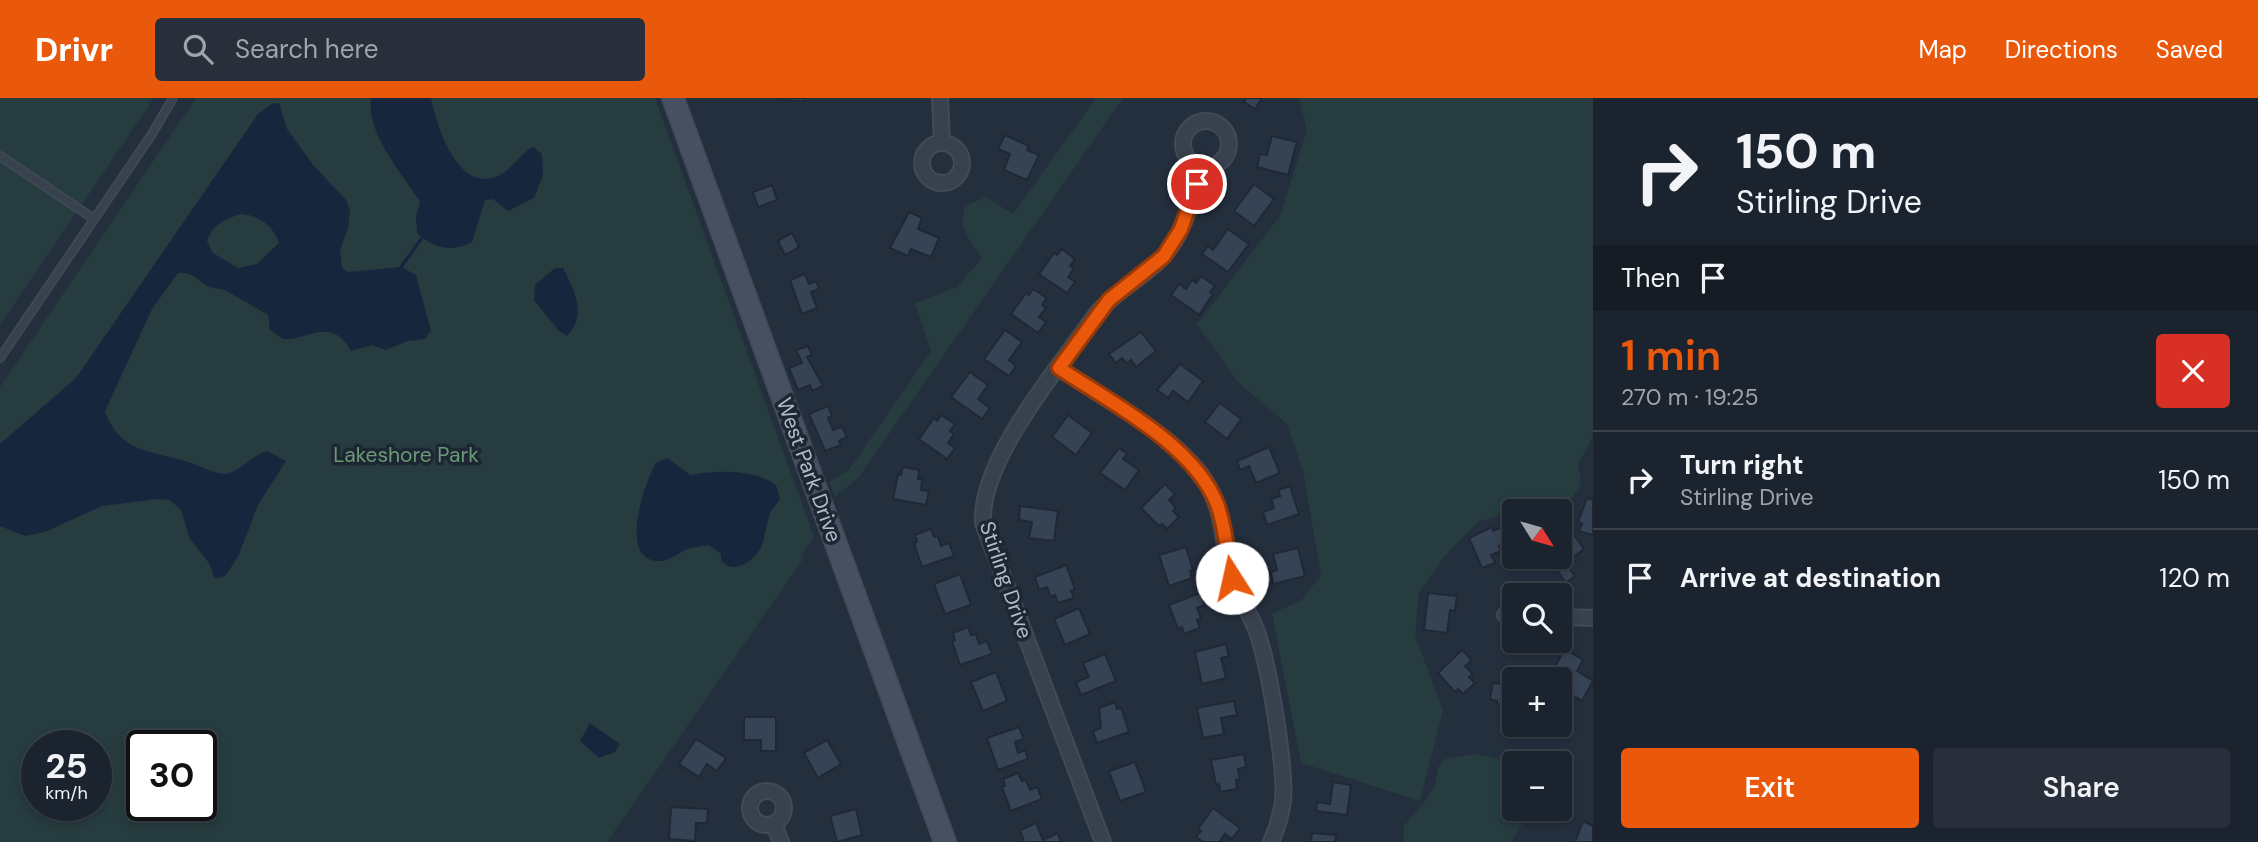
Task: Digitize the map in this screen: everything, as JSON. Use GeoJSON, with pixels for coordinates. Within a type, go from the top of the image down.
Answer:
{"type":"FeatureCollection","features":[{"type":"Feature","properties":{"kind":"street","name":"West Park Drive"},"geometry":{"type":"LineString","coordinates":[[673,98],[945,842]]}},
{"type":"Feature","properties":{"kind":"street"},"geometry":{"type":"LineString","coordinates":[[940,98],[942,142]]}},
{"type":"Feature","properties":{"kind":"street","name":"Stirling Drive"},"geometry":{"type":"LineString","coordinates":[[1103,842],[983,523],[985,495],[993,470],[1059,368],[1109,300],[1168,251],[1185,218],[1202,167]]}},
{"type":"Feature","properties":{"kind":"street"},"geometry":{"type":"LineString","coordinates":[[1059,368],[1177,450],[1200,474],[1212,493],[1222,519],[1232,578],[1255,628],[1264,656],[1283,784],[1279,819],[1271,842]]}},
{"type":"Feature","properties":{"kind":"street"},"geometry":{"type":"LineString","coordinates":[[1572,617],[1593,618]]}},
{"type":"Feature","properties":{"kind":"street"},"geometry":{"type":"LineString","coordinates":[[774,824],[781,842]]}},
{"type":"Feature","properties":{"kind":"lane"},"geometry":{"type":"LineString","coordinates":[[0,358],[173,98]]}},
{"type":"Feature","properties":{"kind":"lane"},"geometry":{"type":"LineString","coordinates":[[0,156],[94,219]]}},
{"type":"Feature","properties":{"kind":"green space"},"geometry":{"type":"Polygon","coordinates":[[[0,98],[154,98],[0,325],[0,98]]]}},
{"type":"Feature","properties":{"kind":"green space","name":"Lakeshore Park"},"geometry":{"type":"Polygon","coordinates":[[[196,98],[655,98],[814,537],[801,556],[803,559],[607,842],[0,842],[0,387],[196,98]]]}},
{"type":"Feature","properties":{"kind":"green space"},"geometry":{"type":"Polygon","coordinates":[[[1096,98],[1123,98],[858,478],[835,497],[829,482],[849,470],[931,351],[915,303],[957,287],[982,258],[964,228],[965,206],[986,197],[1013,214],[1096,98]]]}},
{"type":"Feature","properties":{"kind":"green space"},"geometry":{"type":"Polygon","coordinates":[[[1299,98],[1593,98],[1593,436],[1578,465],[1581,484],[1572,499],[1502,499],[1502,515],[1478,522],[1445,556],[1419,592],[1415,636],[1443,710],[1420,801],[1301,763],[1272,613],[1301,601],[1321,575],[1303,471],[1287,424],[1238,382],[1197,324],[1280,216],[1307,130],[1299,98]]]}},
{"type":"Feature","properties":{"kind":"green space"},"geometry":{"type":"Polygon","coordinates":[[[1476,754],[1502,761],[1502,821],[1524,821],[1511,842],[1403,842],[1404,826],[1434,787],[1439,766],[1445,759],[1476,754]]]}},
{"type":"Feature","properties":{"kind":"water"},"geometry":{"type":"Polygon","coordinates":[[[371,98],[431,98],[443,138],[459,165],[482,179],[501,174],[533,147],[542,154],[543,175],[534,198],[508,211],[493,199],[485,200],[472,242],[450,248],[430,242],[417,233],[416,216],[420,202],[380,139],[374,126],[371,98]]]}},
{"type":"Feature","properties":{"kind":"water"},"geometry":{"type":"Polygon","coordinates":[[[279,103],[287,129],[314,166],[346,200],[350,210],[348,229],[340,250],[342,268],[348,272],[401,267],[416,275],[431,331],[425,339],[407,341],[386,350],[372,345],[351,351],[344,340],[327,332],[283,339],[270,330],[268,315],[225,290],[210,287],[191,275],[178,273],[152,309],[105,411],[111,425],[128,443],[216,473],[229,473],[267,451],[286,461],[258,505],[238,557],[225,576],[215,579],[209,563],[190,539],[181,510],[170,500],[157,499],[102,506],[45,532],[25,536],[0,526],[0,444],[76,378],[258,114],[272,104],[279,103]],[[240,214],[220,223],[212,230],[207,241],[213,253],[238,268],[257,264],[279,243],[269,226],[240,214]]]}},
{"type":"Feature","properties":{"kind":"water"},"geometry":{"type":"Polygon","coordinates":[[[555,268],[563,268],[577,303],[576,320],[567,336],[558,330],[534,300],[535,285],[555,268]]]}},
{"type":"Feature","properties":{"kind":"water"},"geometry":{"type":"Polygon","coordinates":[[[668,458],[690,475],[711,472],[746,473],[776,485],[780,499],[770,514],[760,550],[750,561],[739,566],[728,566],[721,561],[721,554],[709,545],[687,549],[666,560],[657,561],[645,557],[639,547],[637,534],[641,501],[656,463],[668,458]]]}},
{"type":"Feature","properties":{"kind":"water"},"geometry":{"type":"Polygon","coordinates":[[[590,723],[620,744],[615,752],[599,758],[580,741],[590,723]]]}},
{"type":"Feature","properties":{"kind":"building"},"geometry":{"type":"Polygon","coordinates":[[[805,98],[805,101],[778,100],[805,98]]]}},
{"type":"Feature","properties":{"kind":"building"},"geometry":{"type":"Polygon","coordinates":[[[1246,98],[1262,98],[1255,109],[1244,102],[1246,98]]]}},
{"type":"Feature","properties":{"kind":"building"},"geometry":{"type":"Polygon","coordinates":[[[1005,135],[1029,146],[1027,150],[1039,155],[1027,180],[1004,170],[1010,154],[998,149],[1005,135]]]}},
{"type":"Feature","properties":{"kind":"building"},"geometry":{"type":"Polygon","coordinates":[[[1272,136],[1297,142],[1288,175],[1257,167],[1260,154],[1267,155],[1272,136]]]}},
{"type":"Feature","properties":{"kind":"building"},"geometry":{"type":"Polygon","coordinates":[[[1254,184],[1274,199],[1254,226],[1234,211],[1254,184]]]}},
{"type":"Feature","properties":{"kind":"building"},"geometry":{"type":"Polygon","coordinates":[[[772,185],[777,200],[758,207],[753,192],[772,185]]]}},
{"type":"Feature","properties":{"kind":"building"},"geometry":{"type":"Polygon","coordinates":[[[909,212],[922,218],[918,229],[939,238],[931,257],[911,249],[908,256],[890,248],[909,212]]]}},
{"type":"Feature","properties":{"kind":"building"},"geometry":{"type":"Polygon","coordinates":[[[1228,229],[1249,244],[1228,272],[1202,254],[1208,246],[1213,250],[1228,229]]]}},
{"type":"Feature","properties":{"kind":"building"},"geometry":{"type":"Polygon","coordinates":[[[792,233],[799,247],[785,255],[778,241],[792,233]]]}},
{"type":"Feature","properties":{"kind":"building"},"geometry":{"type":"Polygon","coordinates":[[[1062,249],[1075,259],[1070,266],[1074,268],[1068,277],[1075,282],[1067,293],[1039,274],[1054,253],[1057,255],[1062,249]]]}},
{"type":"Feature","properties":{"kind":"building"},"geometry":{"type":"Polygon","coordinates":[[[805,274],[809,284],[816,281],[819,289],[811,292],[817,308],[802,314],[790,280],[805,274]]]}},
{"type":"Feature","properties":{"kind":"building"},"geometry":{"type":"Polygon","coordinates":[[[1201,276],[1215,286],[1210,292],[1213,294],[1199,315],[1171,295],[1179,284],[1186,289],[1192,280],[1196,283],[1201,276]]]}},
{"type":"Feature","properties":{"kind":"building"},"geometry":{"type":"Polygon","coordinates":[[[1033,289],[1047,298],[1042,305],[1046,308],[1039,317],[1046,322],[1038,333],[1011,314],[1026,293],[1029,295],[1033,289]]]}},
{"type":"Feature","properties":{"kind":"building"},"geometry":{"type":"Polygon","coordinates":[[[1005,330],[1022,342],[1009,360],[1016,366],[1009,376],[984,359],[1005,330]]]}},
{"type":"Feature","properties":{"kind":"building"},"geometry":{"type":"Polygon","coordinates":[[[1141,332],[1156,351],[1136,367],[1131,360],[1127,363],[1122,358],[1116,363],[1109,354],[1141,332]]]}},
{"type":"Feature","properties":{"kind":"building"},"geometry":{"type":"Polygon","coordinates":[[[808,346],[812,355],[807,357],[823,386],[812,391],[810,385],[798,390],[789,368],[802,363],[796,350],[808,346]]]}},
{"type":"Feature","properties":{"kind":"building"},"geometry":{"type":"Polygon","coordinates":[[[1180,364],[1203,381],[1188,402],[1173,391],[1168,398],[1157,390],[1180,364]]]}},
{"type":"Feature","properties":{"kind":"building"},"geometry":{"type":"Polygon","coordinates":[[[970,372],[988,385],[978,399],[990,408],[982,419],[951,397],[970,372]]]}},
{"type":"Feature","properties":{"kind":"building"},"geometry":{"type":"Polygon","coordinates":[[[1220,403],[1241,419],[1227,439],[1205,422],[1220,403]]]}},
{"type":"Feature","properties":{"kind":"building"},"geometry":{"type":"Polygon","coordinates":[[[828,406],[832,416],[828,418],[833,430],[842,427],[847,437],[839,441],[841,445],[825,451],[809,414],[828,406]]]}},
{"type":"Feature","properties":{"kind":"building"},"geometry":{"type":"Polygon","coordinates":[[[941,415],[955,424],[950,431],[954,434],[948,443],[955,448],[947,459],[919,439],[934,418],[937,421],[941,415]]]}},
{"type":"Feature","properties":{"kind":"building"},"geometry":{"type":"Polygon","coordinates":[[[1068,415],[1092,433],[1076,455],[1052,437],[1068,415]]]}},
{"type":"Feature","properties":{"kind":"building"},"geometry":{"type":"Polygon","coordinates":[[[1269,447],[1280,473],[1256,483],[1249,466],[1240,470],[1237,461],[1269,447]]]}},
{"type":"Feature","properties":{"kind":"building"},"geometry":{"type":"Polygon","coordinates":[[[1119,448],[1127,454],[1123,459],[1139,470],[1125,490],[1100,473],[1119,448]]]}},
{"type":"Feature","properties":{"kind":"building"},"geometry":{"type":"Polygon","coordinates":[[[903,467],[919,470],[921,490],[929,491],[926,505],[893,499],[898,474],[901,475],[903,467]]]}},
{"type":"Feature","properties":{"kind":"building"},"geometry":{"type":"Polygon","coordinates":[[[1165,484],[1175,494],[1169,500],[1176,508],[1173,511],[1179,517],[1167,529],[1162,524],[1159,526],[1141,508],[1165,484]]]}},
{"type":"Feature","properties":{"kind":"building"},"geometry":{"type":"Polygon","coordinates":[[[1290,486],[1299,514],[1267,525],[1263,512],[1274,508],[1271,499],[1280,496],[1278,490],[1290,486]]]}},
{"type":"Feature","properties":{"kind":"building"},"geometry":{"type":"Polygon","coordinates":[[[1587,498],[1593,500],[1593,535],[1579,531],[1582,524],[1578,522],[1587,498]]]}},
{"type":"Feature","properties":{"kind":"building"},"geometry":{"type":"Polygon","coordinates":[[[1020,506],[1058,511],[1054,541],[1029,538],[1032,522],[1019,520],[1020,506]]]}},
{"type":"Feature","properties":{"kind":"building"},"geometry":{"type":"Polygon","coordinates":[[[1492,527],[1493,531],[1500,528],[1501,551],[1491,555],[1495,563],[1482,568],[1469,538],[1492,527]]]}},
{"type":"Feature","properties":{"kind":"building"},"geometry":{"type":"Polygon","coordinates":[[[931,529],[934,537],[938,536],[941,546],[949,543],[954,556],[922,567],[914,543],[917,542],[915,535],[931,529]]]}},
{"type":"Feature","properties":{"kind":"building"},"geometry":{"type":"Polygon","coordinates":[[[1572,532],[1584,549],[1572,558],[1572,532]]]}},
{"type":"Feature","properties":{"kind":"building"},"geometry":{"type":"Polygon","coordinates":[[[1186,547],[1193,570],[1190,571],[1192,578],[1169,586],[1159,555],[1186,547]]]}},
{"type":"Feature","properties":{"kind":"building"},"geometry":{"type":"Polygon","coordinates":[[[1298,548],[1305,576],[1273,584],[1271,572],[1277,570],[1273,554],[1298,548]]]}},
{"type":"Feature","properties":{"kind":"building"},"geometry":{"type":"Polygon","coordinates":[[[1066,565],[1075,589],[1071,591],[1074,598],[1058,603],[1055,595],[1051,597],[1047,587],[1039,590],[1035,577],[1066,565]]]}},
{"type":"Feature","properties":{"kind":"building"},"geometry":{"type":"Polygon","coordinates":[[[1556,569],[1570,569],[1575,576],[1566,583],[1556,569]]]}},
{"type":"Feature","properties":{"kind":"building"},"geometry":{"type":"Polygon","coordinates":[[[960,574],[971,605],[945,614],[934,584],[960,574]]]}},
{"type":"Feature","properties":{"kind":"building"},"geometry":{"type":"Polygon","coordinates":[[[1200,593],[1205,605],[1197,608],[1201,618],[1197,620],[1200,628],[1184,634],[1182,627],[1178,629],[1169,605],[1200,593]]]}},
{"type":"Feature","properties":{"kind":"building"},"geometry":{"type":"Polygon","coordinates":[[[1428,593],[1457,596],[1455,611],[1450,610],[1447,633],[1424,630],[1428,593]]]}},
{"type":"Feature","properties":{"kind":"building"},"geometry":{"type":"Polygon","coordinates":[[[1079,608],[1090,634],[1065,645],[1054,619],[1079,608]]]}},
{"type":"Feature","properties":{"kind":"building"},"geometry":{"type":"Polygon","coordinates":[[[968,627],[971,635],[976,634],[979,644],[987,641],[992,654],[960,665],[952,641],[955,640],[953,633],[968,627]]]}},
{"type":"Feature","properties":{"kind":"building"},"geometry":{"type":"Polygon","coordinates":[[[1226,644],[1229,656],[1221,658],[1226,678],[1202,684],[1195,652],[1226,644]]]}},
{"type":"Feature","properties":{"kind":"building"},"geometry":{"type":"Polygon","coordinates":[[[1462,650],[1472,660],[1465,666],[1473,674],[1469,677],[1475,683],[1463,694],[1458,689],[1455,692],[1438,673],[1462,650]]]}},
{"type":"Feature","properties":{"kind":"building"},"geometry":{"type":"Polygon","coordinates":[[[1563,653],[1572,653],[1583,660],[1577,671],[1593,681],[1582,701],[1572,695],[1572,667],[1555,667],[1563,653]]]}},
{"type":"Feature","properties":{"kind":"building"},"geometry":{"type":"Polygon","coordinates":[[[1105,654],[1116,681],[1081,695],[1076,682],[1089,677],[1083,663],[1105,654]]]}},
{"type":"Feature","properties":{"kind":"building"},"geometry":{"type":"Polygon","coordinates":[[[996,672],[1007,701],[983,711],[971,682],[996,672]]]}},
{"type":"Feature","properties":{"kind":"building"},"geometry":{"type":"Polygon","coordinates":[[[1502,680],[1502,705],[1490,699],[1493,683],[1501,684],[1502,680]]]}},
{"type":"Feature","properties":{"kind":"building"},"geometry":{"type":"Polygon","coordinates":[[[1234,701],[1237,715],[1221,718],[1224,734],[1203,738],[1197,708],[1234,701]]]}},
{"type":"Feature","properties":{"kind":"building"},"geometry":{"type":"Polygon","coordinates":[[[1115,702],[1117,709],[1121,708],[1129,732],[1097,743],[1093,731],[1101,728],[1099,708],[1115,702]]]}},
{"type":"Feature","properties":{"kind":"building"},"geometry":{"type":"Polygon","coordinates":[[[744,717],[776,717],[776,751],[761,751],[761,740],[744,740],[744,717]]]}},
{"type":"Feature","properties":{"kind":"building"},"geometry":{"type":"Polygon","coordinates":[[[1019,727],[1024,739],[1015,742],[1018,753],[1025,750],[1028,759],[998,770],[987,738],[1019,727]]]}},
{"type":"Feature","properties":{"kind":"building"},"geometry":{"type":"Polygon","coordinates":[[[696,739],[726,758],[717,771],[707,764],[699,777],[679,764],[696,739]]]}},
{"type":"Feature","properties":{"kind":"building"},"geometry":{"type":"Polygon","coordinates":[[[827,740],[841,764],[818,778],[804,753],[827,740]]]}},
{"type":"Feature","properties":{"kind":"building"},"geometry":{"type":"Polygon","coordinates":[[[1244,754],[1246,767],[1238,769],[1240,779],[1236,780],[1237,789],[1220,792],[1211,760],[1244,754]]]}},
{"type":"Feature","properties":{"kind":"building"},"geometry":{"type":"Polygon","coordinates":[[[1135,762],[1146,792],[1120,801],[1109,771],[1135,762]]]}},
{"type":"Feature","properties":{"kind":"building"},"geometry":{"type":"Polygon","coordinates":[[[1018,773],[1022,781],[1026,780],[1030,790],[1037,787],[1042,799],[1011,811],[1002,787],[1005,786],[1003,779],[1018,773]]]}},
{"type":"Feature","properties":{"kind":"building"},"geometry":{"type":"Polygon","coordinates":[[[1333,782],[1351,785],[1347,815],[1316,811],[1317,802],[1330,804],[1333,782]]]}},
{"type":"Feature","properties":{"kind":"building"},"geometry":{"type":"Polygon","coordinates":[[[671,807],[708,809],[707,823],[696,823],[695,841],[669,839],[671,807]]]}},
{"type":"Feature","properties":{"kind":"building"},"geometry":{"type":"Polygon","coordinates":[[[1213,808],[1240,828],[1232,839],[1225,834],[1219,842],[1204,842],[1196,837],[1201,831],[1198,829],[1213,808]]]}},
{"type":"Feature","properties":{"kind":"building"},"geometry":{"type":"Polygon","coordinates":[[[856,809],[862,835],[837,842],[830,816],[856,809]]]}},
{"type":"Feature","properties":{"kind":"building"},"geometry":{"type":"Polygon","coordinates":[[[1583,821],[1593,826],[1593,842],[1575,842],[1583,821]]]}},
{"type":"Feature","properties":{"kind":"building"},"geometry":{"type":"Polygon","coordinates":[[[1036,823],[1043,840],[1058,833],[1061,842],[1024,842],[1020,830],[1036,823]]]}},
{"type":"Feature","properties":{"kind":"building"},"geometry":{"type":"Polygon","coordinates":[[[1312,833],[1336,835],[1335,842],[1311,842],[1312,833]]]}},
{"type":"Feature","properties":{"kind":"waterway"},"geometry":{"type":"LineString","coordinates":[[401,267],[424,235]]}},
{"type":"Feature","properties":{"kind":"route"},"geometry":{"type":"LineString","coordinates":[[1197,184],[1181,229],[1164,256],[1109,300],[1059,368],[1161,438],[1193,465],[1207,483],[1222,519],[1232,578]]}}]}
